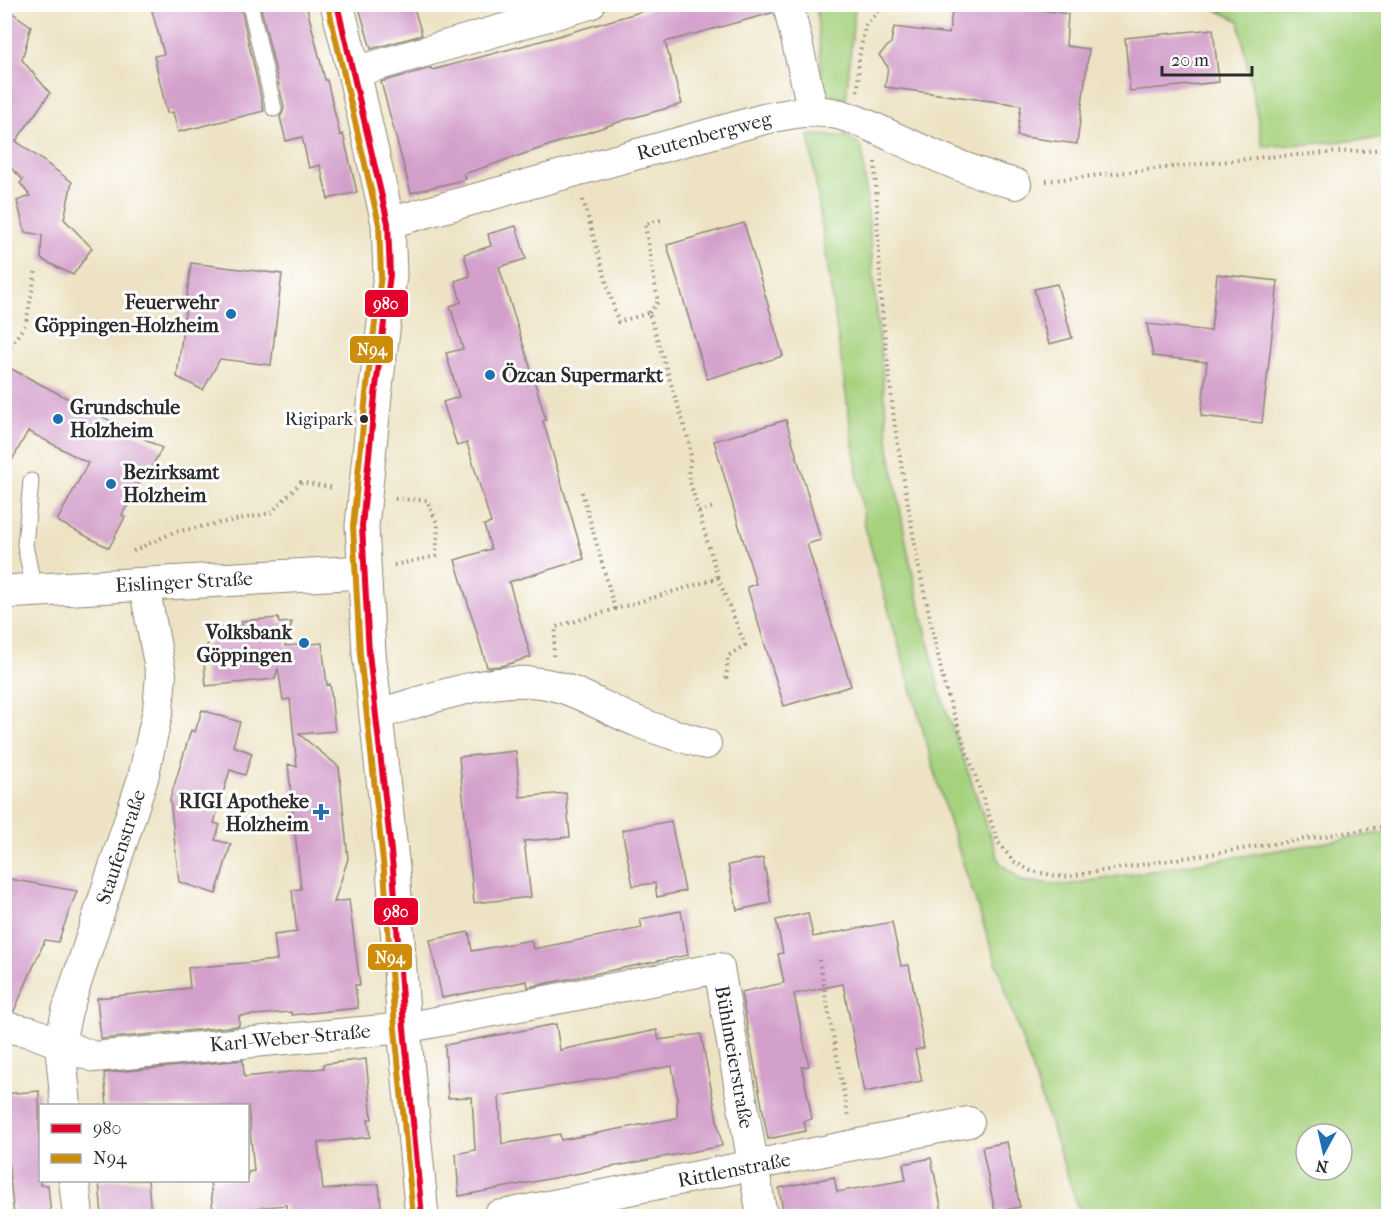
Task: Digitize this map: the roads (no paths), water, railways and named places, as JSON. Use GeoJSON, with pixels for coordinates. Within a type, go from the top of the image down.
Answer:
{"type":"FeatureCollection","features":[{"type":"Feature","properties":{"kind":"street"},"geometry":{"type":"LineString","coordinates":[[337,4],[388,224],[390,275],[362,526],[369,653],[393,869],[404,1028],[422,1216]]}},
{"type":"Feature","properties":{"kind":"street"},"geometry":{"type":"LineString","coordinates":[[354,72],[590,4]]}},
{"type":"Feature","properties":{"kind":"street"},"geometry":{"type":"LineString","coordinates":[[788,4],[813,111]]}},
{"type":"Feature","properties":{"kind":"street","name":"Reutenbergweg"},"geometry":{"type":"LineString","coordinates":[[388,224],[764,118],[813,111],[837,114],[960,167],[1016,184]]}},
{"type":"Feature","properties":{"kind":"street","name":"Eislinger Straße"},"geometry":{"type":"LineString","coordinates":[[19,591],[364,572]]}},
{"type":"Feature","properties":{"kind":"street","name":"Staufenstraße"},"geometry":{"type":"LineString","coordinates":[[66,1104],[60,1043],[67,1011],[143,778],[158,710],[161,674],[144,585]]}},
{"type":"Feature","properties":{"kind":"street"},"geometry":{"type":"LineString","coordinates":[[375,714],[492,684],[522,682],[550,684],[577,693],[636,722],[706,744]]}},
{"type":"Feature","properties":{"kind":"street","name":"Karl-Weber-Straße"},"geometry":{"type":"LineString","coordinates":[[4,1027],[31,1032],[94,1057],[404,1028],[719,968]]}},
{"type":"Feature","properties":{"kind":"street","name":"Bühlmeierstraße"},"geometry":{"type":"LineString","coordinates":[[719,968],[762,1216]]}},
{"type":"Feature","properties":{"kind":"street","name":"Rittlenstraße"},"geometry":{"type":"LineString","coordinates":[[498,1216],[969,1122]]}},
{"type":"Feature","properties":{"kind":"street"},"geometry":{"type":"LineString","coordinates":[[74,1182],[78,1216]]}},
{"type":"Feature","properties":{"kind":"lane"},"geometry":{"type":"LineString","coordinates":[[250,4],[274,109]]}},
{"type":"Feature","properties":{"kind":"lane"},"geometry":{"type":"LineString","coordinates":[[19,591],[31,481]]}},
{"type":"Feature","properties":{"kind":"place","name":"Feuerwehr Göppingen-Holzheim"},"geometry":{"type":"Point","coordinates":[231,314]}},
{"type":"Feature","properties":{"kind":"place","name":"Özcan Supermarkt"},"geometry":{"type":"Point","coordinates":[490,375]}},
{"type":"Feature","properties":{"kind":"place","name":"Grundschule Holzheim"},"geometry":{"type":"Point","coordinates":[58,419]}},
{"type":"Feature","properties":{"kind":"place","name":"Rigipark"},"geometry":{"type":"Point","coordinates":[364,419]}},
{"type":"Feature","properties":{"kind":"place","name":"Bezirksamt Holzheim"},"geometry":{"type":"Point","coordinates":[111,484]}},
{"type":"Feature","properties":{"kind":"place","name":"Volksbank Göppingen"},"geometry":{"type":"Point","coordinates":[304,643]}},
{"type":"Feature","properties":{"kind":"place","name":"RIGI Apotheke Holzheim"},"geometry":{"type":"Point","coordinates":[321,812]}}]}
